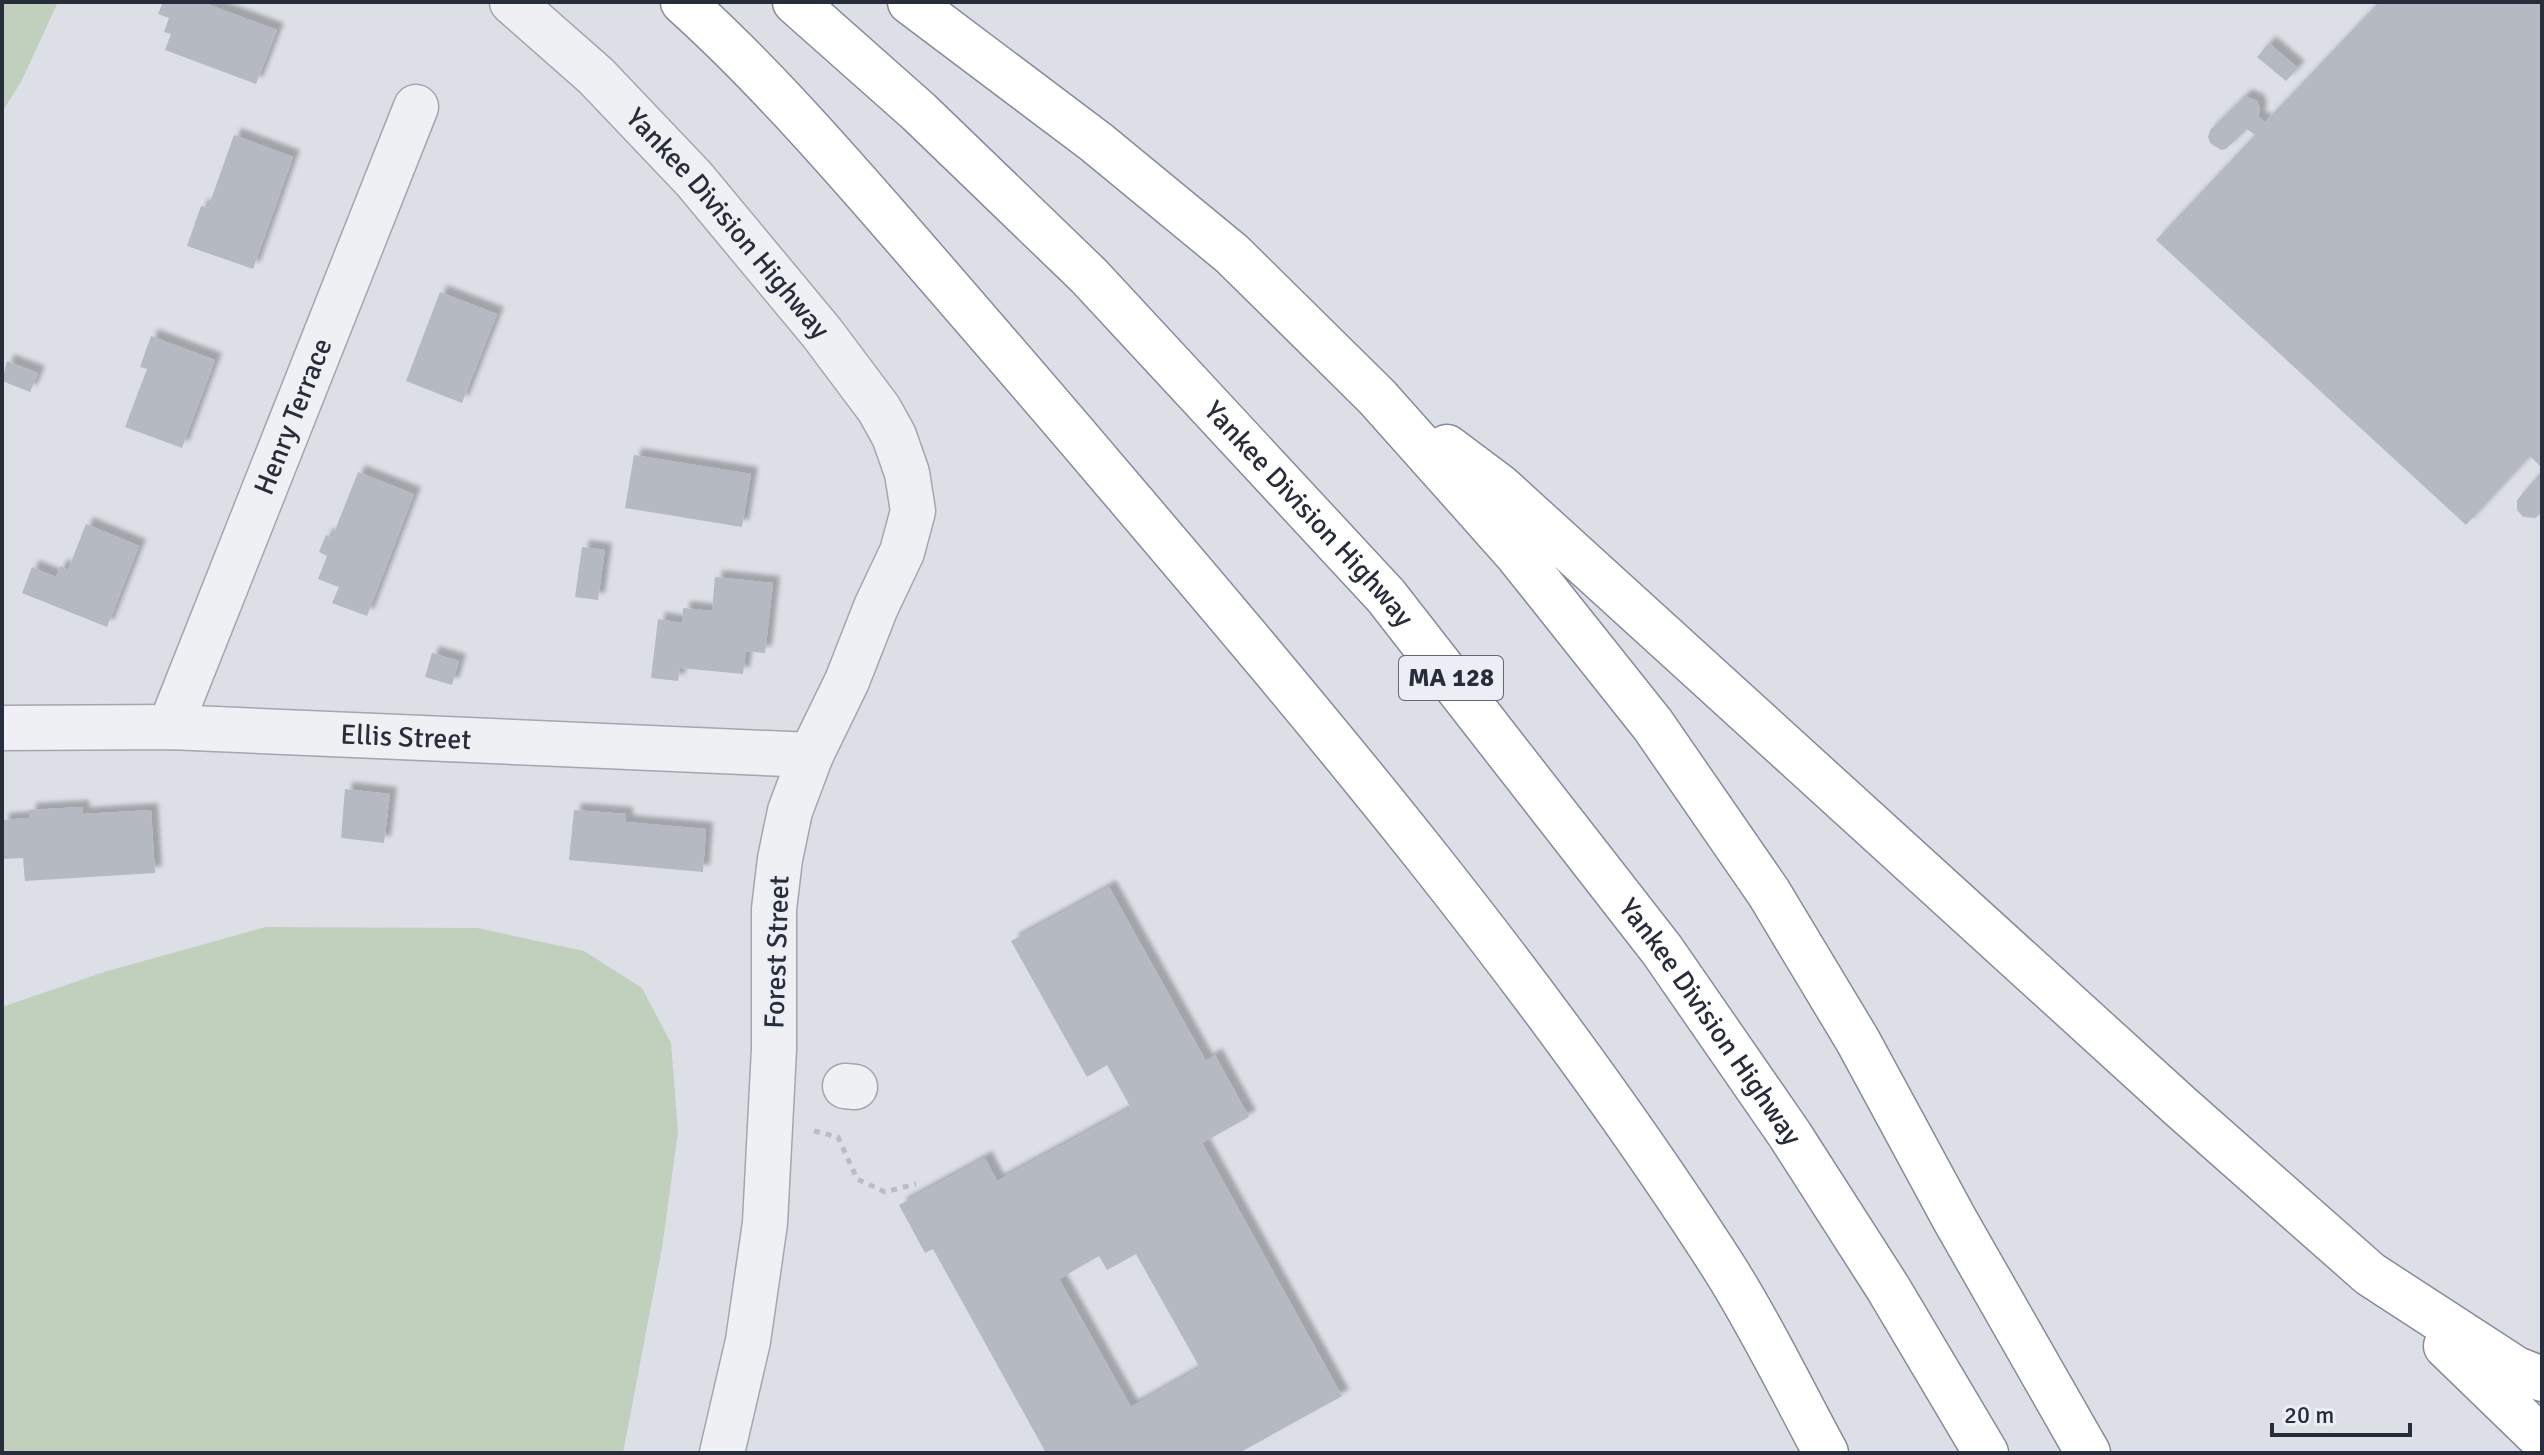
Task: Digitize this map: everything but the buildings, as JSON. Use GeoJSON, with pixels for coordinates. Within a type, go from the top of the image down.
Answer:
{"type":"FeatureCollection","features":[{"type":"Feature","properties":{"kind":"highway"},"geometry":{"type":"LineString","coordinates":[[683,2],[820,140],[921,256],[1267,660],[1435,867],[1525,983],[1629,1127],[1725,1269],[1826,1453]]}},
{"type":"Feature","properties":{"kind":"highway","name":"Yankee Division Highway"},"geometry":{"type":"LineString","coordinates":[[795,2],[919,112],[1089,276],[1386,596],[1662,950],[1790,1135],[1888,1288],[1986,1453]]}},
{"type":"Feature","properties":{"kind":"highway"},"geometry":{"type":"LineString","coordinates":[[910,2],[1096,142],[1232,254],[1360,380],[1516,553],[1653,725],[1769,893],[1858,1041],[1955,1220],[2088,1453]]}},
{"type":"Feature","properties":{"kind":"highway"},"geometry":{"type":"LineString","coordinates":[[1360,380],[1499,486],[2181,1107],[2370,1274],[2542,1439]]}},
{"type":"Feature","properties":{"kind":"highway"},"geometry":{"type":"LineString","coordinates":[[2370,1274],[2516,1369],[2542,1379]]}},
{"type":"Feature","properties":{"kind":"street","name":"Yankee Division Highway"},"geometry":{"type":"LineString","coordinates":[[512,2],[596,76],[694,179],[822,333],[879,409],[894,436],[907,473]]}},
{"type":"Feature","properties":{"kind":"street","name":"Henry Terrace"},"geometry":{"type":"LineString","coordinates":[[170,727],[416,107]]}},
{"type":"Feature","properties":{"kind":"street","name":"Forest Street"},"geometry":{"type":"LineString","coordinates":[[722,1453],[748,1341],[765,1223],[777,1081],[774,909],[790,811],[811,755],[847,681],[902,552],[913,511],[907,473]]}},
{"type":"Feature","properties":{"kind":"street","name":"Ellis Street"},"geometry":{"type":"LineString","coordinates":[[2,728],[170,727],[811,755]]}},
{"type":"Feature","properties":{"kind":"green space"},"geometry":{"type":"Polygon","coordinates":[[[2,2],[58,2],[21,82],[2,112],[2,2]]]}},
{"type":"Feature","properties":{"kind":"green space"},"geometry":{"type":"Polygon","coordinates":[[[266,927],[477,928],[584,951],[642,988],[671,1043],[678,1132],[662,1248],[623,1453],[2,1453],[2,1007],[104,972],[266,927]]]}}]}
